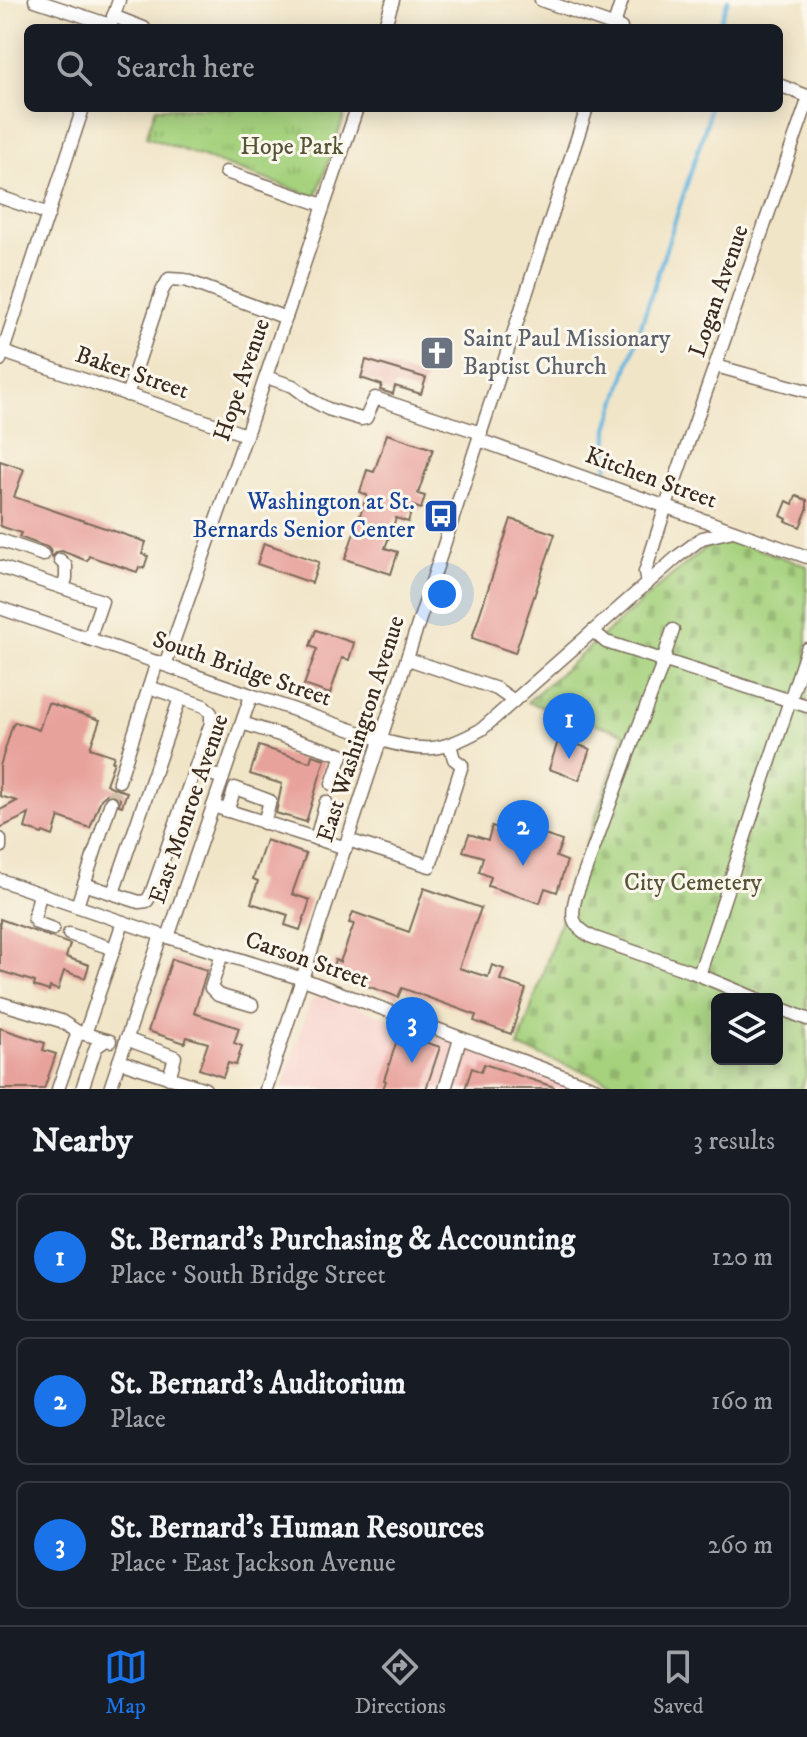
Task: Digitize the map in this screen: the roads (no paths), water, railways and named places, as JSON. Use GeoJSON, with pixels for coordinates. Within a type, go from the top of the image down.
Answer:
{"type":"FeatureCollection","features":[{"type":"Feature","properties":{"kind":"street"},"geometry":{"type":"LineString","coordinates":[[35,0],[111,23],[119,0]]}},
{"type":"Feature","properties":{"kind":"street"},"geometry":{"type":"LineString","coordinates":[[385,24],[393,0]]}},
{"type":"Feature","properties":{"kind":"street"},"geometry":{"type":"LineString","coordinates":[[541,0],[608,24]]}},
{"type":"Feature","properties":{"kind":"street"},"geometry":{"type":"LineString","coordinates":[[617,24],[622,0]]}},
{"type":"Feature","properties":{"kind":"street"},"geometry":{"type":"LineString","coordinates":[[783,87],[807,96]]}},
{"type":"Feature","properties":{"kind":"street","name":"Logan Avenue"},"geometry":{"type":"LineString","coordinates":[[647,584],[645,572],[666,506],[807,103]]}},
{"type":"Feature","properties":{"kind":"street"},"geometry":{"type":"LineString","coordinates":[[1,356],[82,112]]}},
{"type":"Feature","properties":{"kind":"street","name":"Hope Avenue"},"geometry":{"type":"LineString","coordinates":[[119,781],[149,687],[161,664],[246,435],[356,112]]}},
{"type":"Feature","properties":{"kind":"street","name":"East Washington Avenue"},"geometry":{"type":"LineString","coordinates":[[268,1089],[586,112]]}},
{"type":"Feature","properties":{"kind":"street"},"geometry":{"type":"LineString","coordinates":[[226,172],[323,205]]}},
{"type":"Feature","properties":{"kind":"street"},"geometry":{"type":"LineString","coordinates":[[0,197],[49,214]]}},
{"type":"Feature","properties":{"kind":"street"},"geometry":{"type":"LineString","coordinates":[[127,395],[162,291],[169,279],[185,280],[286,318]]}},
{"type":"Feature","properties":{"kind":"street","name":"Baker Street"},"geometry":{"type":"LineString","coordinates":[[1,356],[246,435]]}},
{"type":"Feature","properties":{"kind":"street"},"geometry":{"type":"LineString","coordinates":[[716,366],[807,391]]}},
{"type":"Feature","properties":{"kind":"street","name":"Kitchen Street"},"geometry":{"type":"LineString","coordinates":[[266,377],[293,386],[328,409],[361,419],[366,418],[375,398],[807,557]]}},
{"type":"Feature","properties":{"kind":"street","name":"South Bridge Street"},"geometry":{"type":"LineString","coordinates":[[0,608],[381,740],[424,749],[450,745],[482,729],[677,557],[702,538],[733,531]]}},
{"type":"Feature","properties":{"kind":"street"},"geometry":{"type":"LineString","coordinates":[[0,540],[43,555]]}},
{"type":"Feature","properties":{"kind":"street"},"geometry":{"type":"LineString","coordinates":[[60,560],[66,566],[63,588]]}},
{"type":"Feature","properties":{"kind":"street"},"geometry":{"type":"LineString","coordinates":[[0,567],[102,601],[89,639]]}},
{"type":"Feature","properties":{"kind":"street"},"geometry":{"type":"LineString","coordinates":[[673,630],[586,868],[573,917],[581,932],[592,937],[742,993]]}},
{"type":"Feature","properties":{"kind":"street"},"geometry":{"type":"LineString","coordinates":[[593,631],[606,642],[807,706]]}},
{"type":"Feature","properties":{"kind":"street"},"geometry":{"type":"LineString","coordinates":[[699,975],[807,649]]}},
{"type":"Feature","properties":{"kind":"street"},"geometry":{"type":"LineString","coordinates":[[408,659],[497,689],[514,701]]}},
{"type":"Feature","properties":{"kind":"street"},"geometry":{"type":"LineString","coordinates":[[84,884],[139,902],[147,901],[211,723],[211,713],[204,706],[149,687]]}},
{"type":"Feature","properties":{"kind":"street","name":"East Monroe Avenue"},"geometry":{"type":"LineString","coordinates":[[115,1087],[119,1061],[251,696]]}},
{"type":"Feature","properties":{"kind":"street"},"geometry":{"type":"LineString","coordinates":[[113,893],[180,698]]}},
{"type":"Feature","properties":{"kind":"street"},"geometry":{"type":"LineString","coordinates":[[242,723],[342,755],[332,784]]}},
{"type":"Feature","properties":{"kind":"street"},"geometry":{"type":"LineString","coordinates":[[213,806],[316,839],[430,866],[462,765],[454,759],[450,745]]}},
{"type":"Feature","properties":{"kind":"street"},"geometry":{"type":"LineString","coordinates":[[195,769],[223,778]]}},
{"type":"Feature","properties":{"kind":"street"},"geometry":{"type":"LineString","coordinates":[[227,811],[235,788],[270,801],[264,823]]}},
{"type":"Feature","properties":{"kind":"street"},"geometry":{"type":"LineString","coordinates":[[77,906],[111,802]]}},
{"type":"Feature","properties":{"kind":"street"},"geometry":{"type":"LineString","coordinates":[[316,839],[326,802]]}},
{"type":"Feature","properties":{"kind":"street"},"geometry":{"type":"LineString","coordinates":[[0,839],[0,847]]}},
{"type":"Feature","properties":{"kind":"street","name":"Carson Street"},"geometry":{"type":"LineString","coordinates":[[0,880],[303,979],[597,1089]]}},
{"type":"Feature","properties":{"kind":"street"},"geometry":{"type":"LineString","coordinates":[[40,894],[34,919],[53,929]]}},
{"type":"Feature","properties":{"kind":"street"},"geometry":{"type":"LineString","coordinates":[[58,1089],[123,922]]}},
{"type":"Feature","properties":{"kind":"street"},"geometry":{"type":"LineString","coordinates":[[69,934],[114,949]]}},
{"type":"Feature","properties":{"kind":"street"},"geometry":{"type":"LineString","coordinates":[[222,954],[211,988],[218,995],[252,1005]]}},
{"type":"Feature","properties":{"kind":"street"},"geometry":{"type":"LineString","coordinates":[[0,1003],[61,1021],[82,1033],[106,1040],[126,1041],[175,1057],[169,1078]]}},
{"type":"Feature","properties":{"kind":"street"},"geometry":{"type":"LineString","coordinates":[[783,1009],[807,1019]]}},
{"type":"Feature","properties":{"kind":"street"},"geometry":{"type":"LineString","coordinates":[[445,1089],[460,1039]]}},
{"type":"Feature","properties":{"kind":"street"},"geometry":{"type":"LineString","coordinates":[[82,1089],[96,1047],[106,1040]]}},
{"type":"Feature","properties":{"kind":"street"},"geometry":{"type":"LineString","coordinates":[[119,1061],[205,1089]]}},
{"type":"Feature","properties":{"kind":"waterway"},"geometry":{"type":"LineString","coordinates":[[719,24],[728,0]]}},
{"type":"Feature","properties":{"kind":"waterway"},"geometry":{"type":"LineString","coordinates":[[607,475],[608,428],[708,112]]}},
{"type":"Feature","properties":{"kind":"tunnel"},"geometry":{"type":"LineString","coordinates":[[111,802],[119,781]]}},
{"type":"Feature","properties":{"kind":"place","name":"Saint Paul Missionary Baptist Church"},"geometry":{"type":"Point","coordinates":[437,353]}},
{"type":"Feature","properties":{"kind":"place","name":"Washington at St. Bernards Senior Center"},"geometry":{"type":"Point","coordinates":[441,516]}},
{"type":"Feature","properties":{"kind":"place","name":"St. Bernard's Purchasing & Accounting"},"geometry":{"type":"Point","coordinates":[569,759]}},
{"type":"Feature","properties":{"kind":"place","name":"St. Bernard's Auditorium"},"geometry":{"type":"Point","coordinates":[523,866]}},
{"type":"Feature","properties":{"kind":"place","name":"St. Bernard's Human Resources"},"geometry":{"type":"Point","coordinates":[412,1063]}},
{"type":"Feature","properties":{"kind":"park label","name":"Hope Park"},"geometry":{"type":"Point","coordinates":[292,147]}},
{"type":"Feature","properties":{"kind":"park label","name":"City Cemetery"},"geometry":{"type":"Point","coordinates":[693,883]}}]}
